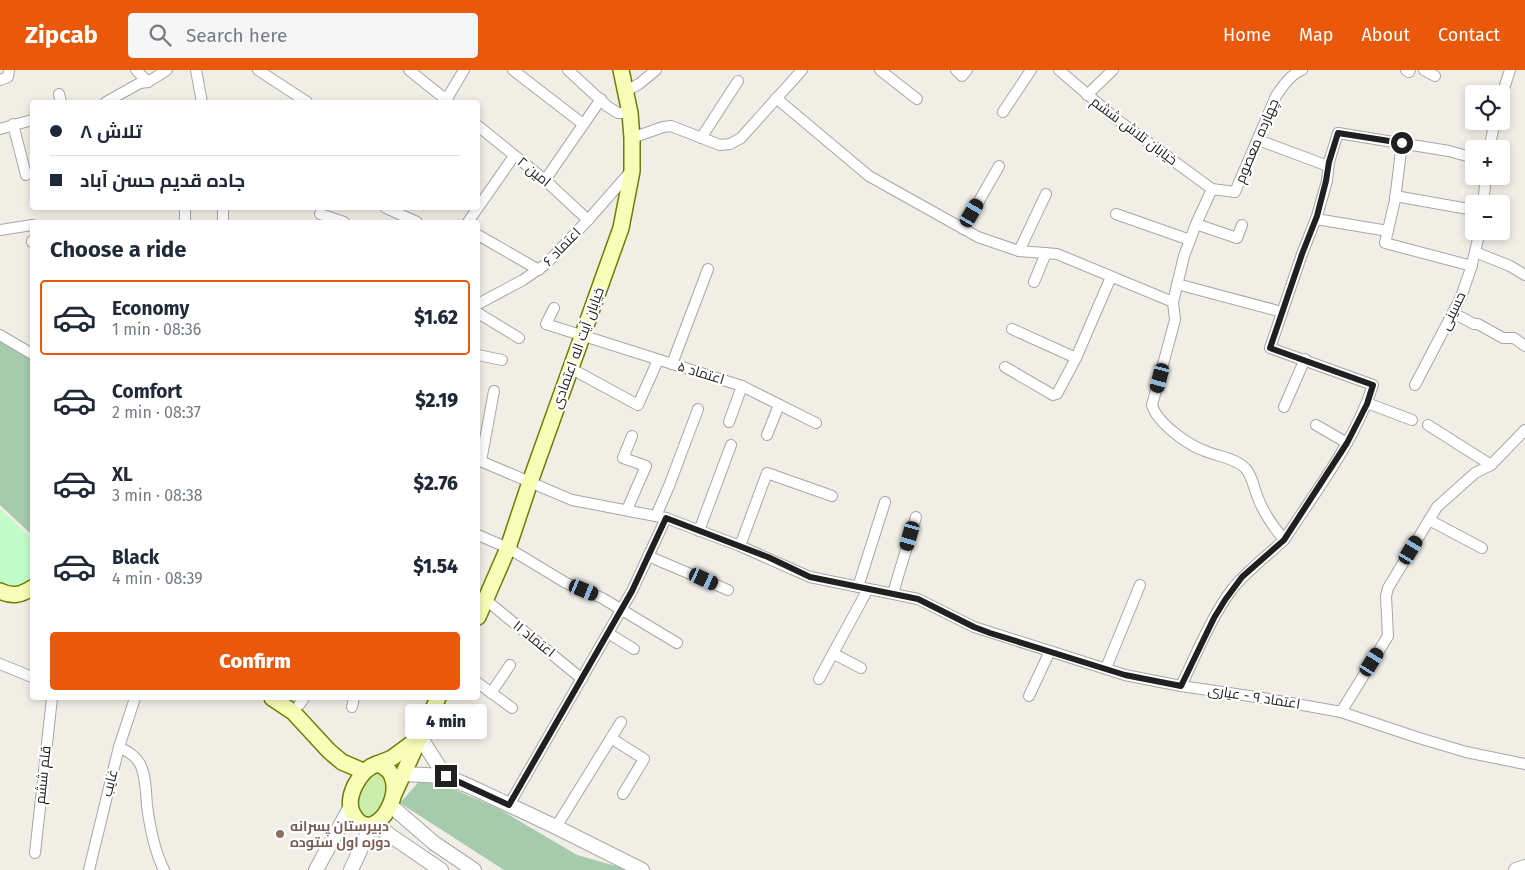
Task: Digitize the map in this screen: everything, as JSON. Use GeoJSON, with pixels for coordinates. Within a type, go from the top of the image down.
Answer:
{"type":"FeatureCollection","features":[{"type":"Feature","properties":{"kind":"main road","name":"خیابان آیت اله اعتمادی"},"geometry":{"type":"LineString","coordinates":[[480,613],[508,548],[621,228],[632,170],[632,138],[630,113],[621,70]]}},
{"type":"Feature","properties":{"kind":"main road"},"geometry":{"type":"LineString","coordinates":[[0,590],[10,596],[22,594],[30,589]]}},
{"type":"Feature","properties":{"kind":"main road"},"geometry":{"type":"LineString","coordinates":[[275,700],[293,712],[329,751],[342,762],[363,771]]}},
{"type":"Feature","properties":{"kind":"main road"},"geometry":{"type":"LineString","coordinates":[[420,737],[392,758],[363,771],[355,784],[351,806],[352,813],[357,820],[373,826],[383,818],[437,700]]}},
{"type":"Feature","properties":{"kind":"main road"},"geometry":{"type":"LineString","coordinates":[[377,764],[383,766],[390,773],[393,782],[392,800]]}},
{"type":"Feature","properties":{"kind":"street"},"geometry":{"type":"LineString","coordinates":[[0,80],[8,77],[9,70]]}},
{"type":"Feature","properties":{"kind":"street"},"geometry":{"type":"LineString","coordinates":[[136,70],[148,82]]}},
{"type":"Feature","properties":{"kind":"street"},"geometry":{"type":"LineString","coordinates":[[110,100],[140,83],[148,82],[167,70]]}},
{"type":"Feature","properties":{"kind":"street"},"geometry":{"type":"LineString","coordinates":[[196,70],[202,100]]}},
{"type":"Feature","properties":{"kind":"street"},"geometry":{"type":"LineString","coordinates":[[258,70],[304,100]]}},
{"type":"Feature","properties":{"kind":"street"},"geometry":{"type":"LineString","coordinates":[[409,70],[447,100]]}},
{"type":"Feature","properties":{"kind":"street"},"geometry":{"type":"LineString","coordinates":[[449,100],[464,70]]}},
{"type":"Feature","properties":{"kind":"street"},"geometry":{"type":"LineString","coordinates":[[513,70],[583,124]]}},
{"type":"Feature","properties":{"kind":"street"},"geometry":{"type":"LineString","coordinates":[[568,70],[618,113],[630,113]]}},
{"type":"Feature","properties":{"kind":"street"},"geometry":{"type":"LineString","coordinates":[[626,91],[639,84],[656,70]]}},
{"type":"Feature","properties":{"kind":"street"},"geometry":{"type":"LineString","coordinates":[[632,138],[662,126],[671,126],[720,145],[730,144],[741,138],[802,70]]}},
{"type":"Feature","properties":{"kind":"street"},"geometry":{"type":"LineString","coordinates":[[880,70],[917,99]]}},
{"type":"Feature","properties":{"kind":"street"},"geometry":{"type":"LineString","coordinates":[[956,70],[962,76],[967,70]]}},
{"type":"Feature","properties":{"kind":"street"},"geometry":{"type":"LineString","coordinates":[[1003,112],[1031,70]]}},
{"type":"Feature","properties":{"kind":"street","name":"خیابان تلاش ششم"},"geometry":{"type":"LineString","coordinates":[[1059,70],[1114,118],[1212,189]]}},
{"type":"Feature","properties":{"kind":"street"},"geometry":{"type":"LineString","coordinates":[[1087,95],[1113,70]]}},
{"type":"Feature","properties":{"kind":"street","name":"چهارده معصوم"},"geometry":{"type":"LineString","coordinates":[[1212,189],[1236,192],[1276,96],[1284,84],[1296,72],[1302,70]]}},
{"type":"Feature","properties":{"kind":"street"},"geometry":{"type":"LineString","coordinates":[[1406,70],[1409,72],[1410,70]]}},
{"type":"Feature","properties":{"kind":"street"},"geometry":{"type":"LineString","coordinates":[[1424,70],[1435,76]]}},
{"type":"Feature","properties":{"kind":"street"},"geometry":{"type":"LineString","coordinates":[[1505,85],[1510,70]]}},
{"type":"Feature","properties":{"kind":"street"},"geometry":{"type":"LineString","coordinates":[[701,138],[738,81]]}},
{"type":"Feature","properties":{"kind":"street"},"geometry":{"type":"LineString","coordinates":[[776,98],[869,176],[978,237],[1019,251],[1057,254],[1173,302]]}},
{"type":"Feature","properties":{"kind":"street"},"geometry":{"type":"LineString","coordinates":[[544,180],[601,99]]}},
{"type":"Feature","properties":{"kind":"street"},"geometry":{"type":"LineString","coordinates":[[0,129],[30,120]]}},
{"type":"Feature","properties":{"kind":"street"},"geometry":{"type":"LineString","coordinates":[[13,124],[26,175]]}},
{"type":"Feature","properties":{"kind":"street","name":"امین ۲"},"geometry":{"type":"LineString","coordinates":[[480,128],[544,180],[588,220]]}},
{"type":"Feature","properties":{"kind":"street"},"geometry":{"type":"LineString","coordinates":[[1181,686],[1214,618],[1233,588],[1242,577],[1284,540],[1347,443],[1367,404],[1373,385],[1270,348],[1316,219],[1328,166],[1338,133],[1449,151],[1465,155]]}},
{"type":"Feature","properties":{"kind":"street"},"geometry":{"type":"LineString","coordinates":[[1258,140],[1328,166]]}},
{"type":"Feature","properties":{"kind":"street"},"geometry":{"type":"LineString","coordinates":[[1402,143],[1395,196],[1385,243],[1472,266]]}},
{"type":"Feature","properties":{"kind":"street"},"geometry":{"type":"LineString","coordinates":[[480,203],[514,156]]}},
{"type":"Feature","properties":{"kind":"street"},"geometry":{"type":"LineString","coordinates":[[963,229],[999,166]]}},
{"type":"Feature","properties":{"kind":"street","name":"اعتماد ۶"},"geometry":{"type":"LineString","coordinates":[[480,303],[539,270],[588,220],[632,170]]}},
{"type":"Feature","properties":{"kind":"street"},"geometry":{"type":"LineString","coordinates":[[1212,189],[1184,256],[1173,302],[1175,320],[1152,405],[1160,420],[1194,447],[1244,467],[1250,476],[1258,499],[1268,519],[1284,540]]}},
{"type":"Feature","properties":{"kind":"street"},"geometry":{"type":"LineString","coordinates":[[1019,251],[1046,194]]}},
{"type":"Feature","properties":{"kind":"street"},"geometry":{"type":"LineString","coordinates":[[1395,196],[1465,208]]}},
{"type":"Feature","properties":{"kind":"street"},"geometry":{"type":"LineString","coordinates":[[390,210],[413,220]]}},
{"type":"Feature","properties":{"kind":"street"},"geometry":{"type":"LineString","coordinates":[[1116,214],[1190,240]]}},
{"type":"Feature","properties":{"kind":"street"},"geometry":{"type":"LineString","coordinates":[[320,215],[337,220]]}},
{"type":"Feature","properties":{"kind":"street"},"geometry":{"type":"LineString","coordinates":[[1316,219],[1388,231]]}},
{"type":"Feature","properties":{"kind":"street"},"geometry":{"type":"LineString","coordinates":[[1196,224],[1237,238],[1242,225]]}},
{"type":"Feature","properties":{"kind":"street"},"geometry":{"type":"LineString","coordinates":[[0,230],[30,225]]}},
{"type":"Feature","properties":{"kind":"street"},"geometry":{"type":"LineString","coordinates":[[480,236],[539,270]]}},
{"type":"Feature","properties":{"kind":"street","name":"حسینی"},"geometry":{"type":"LineString","coordinates":[[1415,385],[1461,297],[1472,266],[1478,240]]}},
{"type":"Feature","properties":{"kind":"street"},"geometry":{"type":"LineString","coordinates":[[1475,252],[1510,266],[1525,275]]}},
{"type":"Feature","properties":{"kind":"street"},"geometry":{"type":"LineString","coordinates":[[1034,282],[1046,253]]}},
{"type":"Feature","properties":{"kind":"street"},"geometry":{"type":"LineString","coordinates":[[672,364],[708,269]]}},
{"type":"Feature","properties":{"kind":"street"},"geometry":{"type":"LineString","coordinates":[[1005,367],[1055,395],[1076,358],[1111,277]]}},
{"type":"Feature","properties":{"kind":"street"},"geometry":{"type":"LineString","coordinates":[[1178,284],[1282,312]]}},
{"type":"Feature","properties":{"kind":"street","name":"اعتماد ۵"},"geometry":{"type":"LineString","coordinates":[[554,308],[546,324],[742,386],[816,423]]}},
{"type":"Feature","properties":{"kind":"street"},"geometry":{"type":"LineString","coordinates":[[1453,313],[1504,338],[1514,338],[1525,346]]}},
{"type":"Feature","properties":{"kind":"street"},"geometry":{"type":"LineString","coordinates":[[480,314],[519,338]]}},
{"type":"Feature","properties":{"kind":"street"},"geometry":{"type":"LineString","coordinates":[[1012,329],[1076,358]]}},
{"type":"Feature","properties":{"kind":"street"},"geometry":{"type":"LineString","coordinates":[[0,335],[30,353]]}},
{"type":"Feature","properties":{"kind":"street"},"geometry":{"type":"LineString","coordinates":[[480,355],[502,360]]}},
{"type":"Feature","properties":{"kind":"street"},"geometry":{"type":"LineString","coordinates":[[1284,407],[1305,359]]}},
{"type":"Feature","properties":{"kind":"street"},"geometry":{"type":"LineString","coordinates":[[570,368],[638,405],[658,360]]}},
{"type":"Feature","properties":{"kind":"street"},"geometry":{"type":"LineString","coordinates":[[729,422],[742,386]]}},
{"type":"Feature","properties":{"kind":"street"},"geometry":{"type":"LineString","coordinates":[[480,455],[494,391]]}},
{"type":"Feature","properties":{"kind":"street"},"geometry":{"type":"LineString","coordinates":[[1367,404],[1412,420]]}},
{"type":"Feature","properties":{"kind":"street"},"geometry":{"type":"LineString","coordinates":[[767,435],[779,405]]}},
{"type":"Feature","properties":{"kind":"street"},"geometry":{"type":"LineString","coordinates":[[509,805],[642,572],[675,470],[698,409]]}},
{"type":"Feature","properties":{"kind":"street"},"geometry":{"type":"LineString","coordinates":[[1316,425],[1347,443]]}},
{"type":"Feature","properties":{"kind":"street"},"geometry":{"type":"LineString","coordinates":[[1428,425],[1491,465]]}},
{"type":"Feature","properties":{"kind":"street"},"geometry":{"type":"LineString","coordinates":[[1341,712],[1388,636],[1386,596],[1388,588],[1437,507],[1474,473],[1491,465],[1525,430]]}},
{"type":"Feature","properties":{"kind":"street"},"geometry":{"type":"LineString","coordinates":[[627,510],[646,466],[623,458],[632,436]]}},
{"type":"Feature","properties":{"kind":"street"},"geometry":{"type":"LineString","coordinates":[[699,530],[731,445]]}},
{"type":"Feature","properties":{"kind":"street","name":"اعتماد ۹ - عیاری"},"geometry":{"type":"LineString","coordinates":[[480,460],[572,500],[661,517],[740,546],[810,577],[918,599],[982,630],[1125,675],[1341,712],[1466,752],[1525,764]]}},
{"type":"Feature","properties":{"kind":"street"},"geometry":{"type":"LineString","coordinates":[[740,546],[767,473],[832,496]]}},
{"type":"Feature","properties":{"kind":"street"},"geometry":{"type":"LineString","coordinates":[[819,679],[834,654],[863,588],[885,502]]}},
{"type":"Feature","properties":{"kind":"street"},"geometry":{"type":"LineString","coordinates":[[893,593],[916,517]]}},
{"type":"Feature","properties":{"kind":"street"},"geometry":{"type":"LineString","coordinates":[[1429,520],[1482,548]]}},
{"type":"Feature","properties":{"kind":"street"},"geometry":{"type":"LineString","coordinates":[[480,536],[508,548],[566,583],[602,598],[677,643]]}},
{"type":"Feature","properties":{"kind":"street"},"geometry":{"type":"LineString","coordinates":[[648,556],[728,590]]}},
{"type":"Feature","properties":{"kind":"street"},"geometry":{"type":"LineString","coordinates":[[1106,668],[1140,585]]}},
{"type":"Feature","properties":{"kind":"street","name":"اعتماد ۱۱"},"geometry":{"type":"LineString","coordinates":[[486,600],[582,679]]}},
{"type":"Feature","properties":{"kind":"street"},"geometry":{"type":"LineString","coordinates":[[608,633],[634,649]]}},
{"type":"Feature","properties":{"kind":"street"},"geometry":{"type":"LineString","coordinates":[[1029,696],[1050,650]]}},
{"type":"Feature","properties":{"kind":"street"},"geometry":{"type":"LineString","coordinates":[[834,654],[861,668]]}},
{"type":"Feature","properties":{"kind":"street"},"geometry":{"type":"LineString","coordinates":[[0,664],[30,675]]}},
{"type":"Feature","properties":{"kind":"street"},"geometry":{"type":"LineString","coordinates":[[491,693],[510,665]]}},
{"type":"Feature","properties":{"kind":"street"},"geometry":{"type":"LineString","coordinates":[[480,685],[512,708]]}},
{"type":"Feature","properties":{"kind":"street","name":"قلم ششم"},"geometry":{"type":"LineString","coordinates":[[35,853],[52,700]]}},
{"type":"Feature","properties":{"kind":"street","name":"غایب"},"geometry":{"type":"LineString","coordinates":[[89,870],[120,747],[134,700]]}},
{"type":"Feature","properties":{"kind":"street"},"geometry":{"type":"LineString","coordinates":[[556,827],[621,722]]}},
{"type":"Feature","properties":{"kind":"street"},"geometry":{"type":"LineString","coordinates":[[420,737],[446,776]]}},
{"type":"Feature","properties":{"kind":"street"},"geometry":{"type":"LineString","coordinates":[[612,738],[644,759],[623,794]]}},
{"type":"Feature","properties":{"kind":"street"},"geometry":{"type":"LineString","coordinates":[[120,747],[132,754],[140,763],[143,772],[151,830],[158,858],[164,870]]}},
{"type":"Feature","properties":{"kind":"street"},"geometry":{"type":"LineString","coordinates":[[404,774],[446,776],[556,827],[642,870]]}},
{"type":"Feature","properties":{"kind":"street"},"geometry":{"type":"LineString","coordinates":[[392,800],[434,843],[474,870]]}},
{"type":"Feature","properties":{"kind":"street"},"geometry":{"type":"LineString","coordinates":[[316,870],[351,806]]}},
{"type":"Feature","properties":{"kind":"street"},"geometry":{"type":"LineString","coordinates":[[351,870],[373,826],[440,870]]}},
{"type":"Feature","properties":{"kind":"street"},"geometry":{"type":"LineString","coordinates":[[1516,870],[1525,867]]}},
{"type":"Feature","properties":{"kind":"green space"},"geometry":{"type":"Polygon","coordinates":[[[0,339],[30,357],[30,533],[0,505],[0,339]]]}},
{"type":"Feature","properties":{"kind":"green space"},"geometry":{"type":"Polygon","coordinates":[[[0,509],[30,537],[30,584],[20,590],[0,583],[0,509]]]}},
{"type":"Feature","properties":{"kind":"green space"},"geometry":{"type":"Polygon","coordinates":[[[378,771],[384,775],[389,798],[373,816],[363,815],[356,809],[360,782],[378,771]]]}},
{"type":"Feature","properties":{"kind":"green space"},"geometry":{"type":"Polygon","coordinates":[[[424,776],[499,809],[577,855],[630,870],[504,870],[400,803],[424,776]]]}},
{"type":"Feature","properties":{"kind":"place","name":"دبیرستان پسرانه دوره اول ستوده"},"geometry":{"type":"Point","coordinates":[280,834]}},
{"type":"Feature","properties":{"kind":"route"},"geometry":{"type":"LineString","coordinates":[[446,776],[509,805],[632,591],[666,518],[768,557],[810,577],[918,599],[990,633],[1125,675],[1181,686],[1214,618],[1225,600],[1242,577],[1284,540],[1347,443],[1367,404],[1373,385],[1270,348],[1317,216],[1329,162],[1338,133],[1402,143]]}}]}
